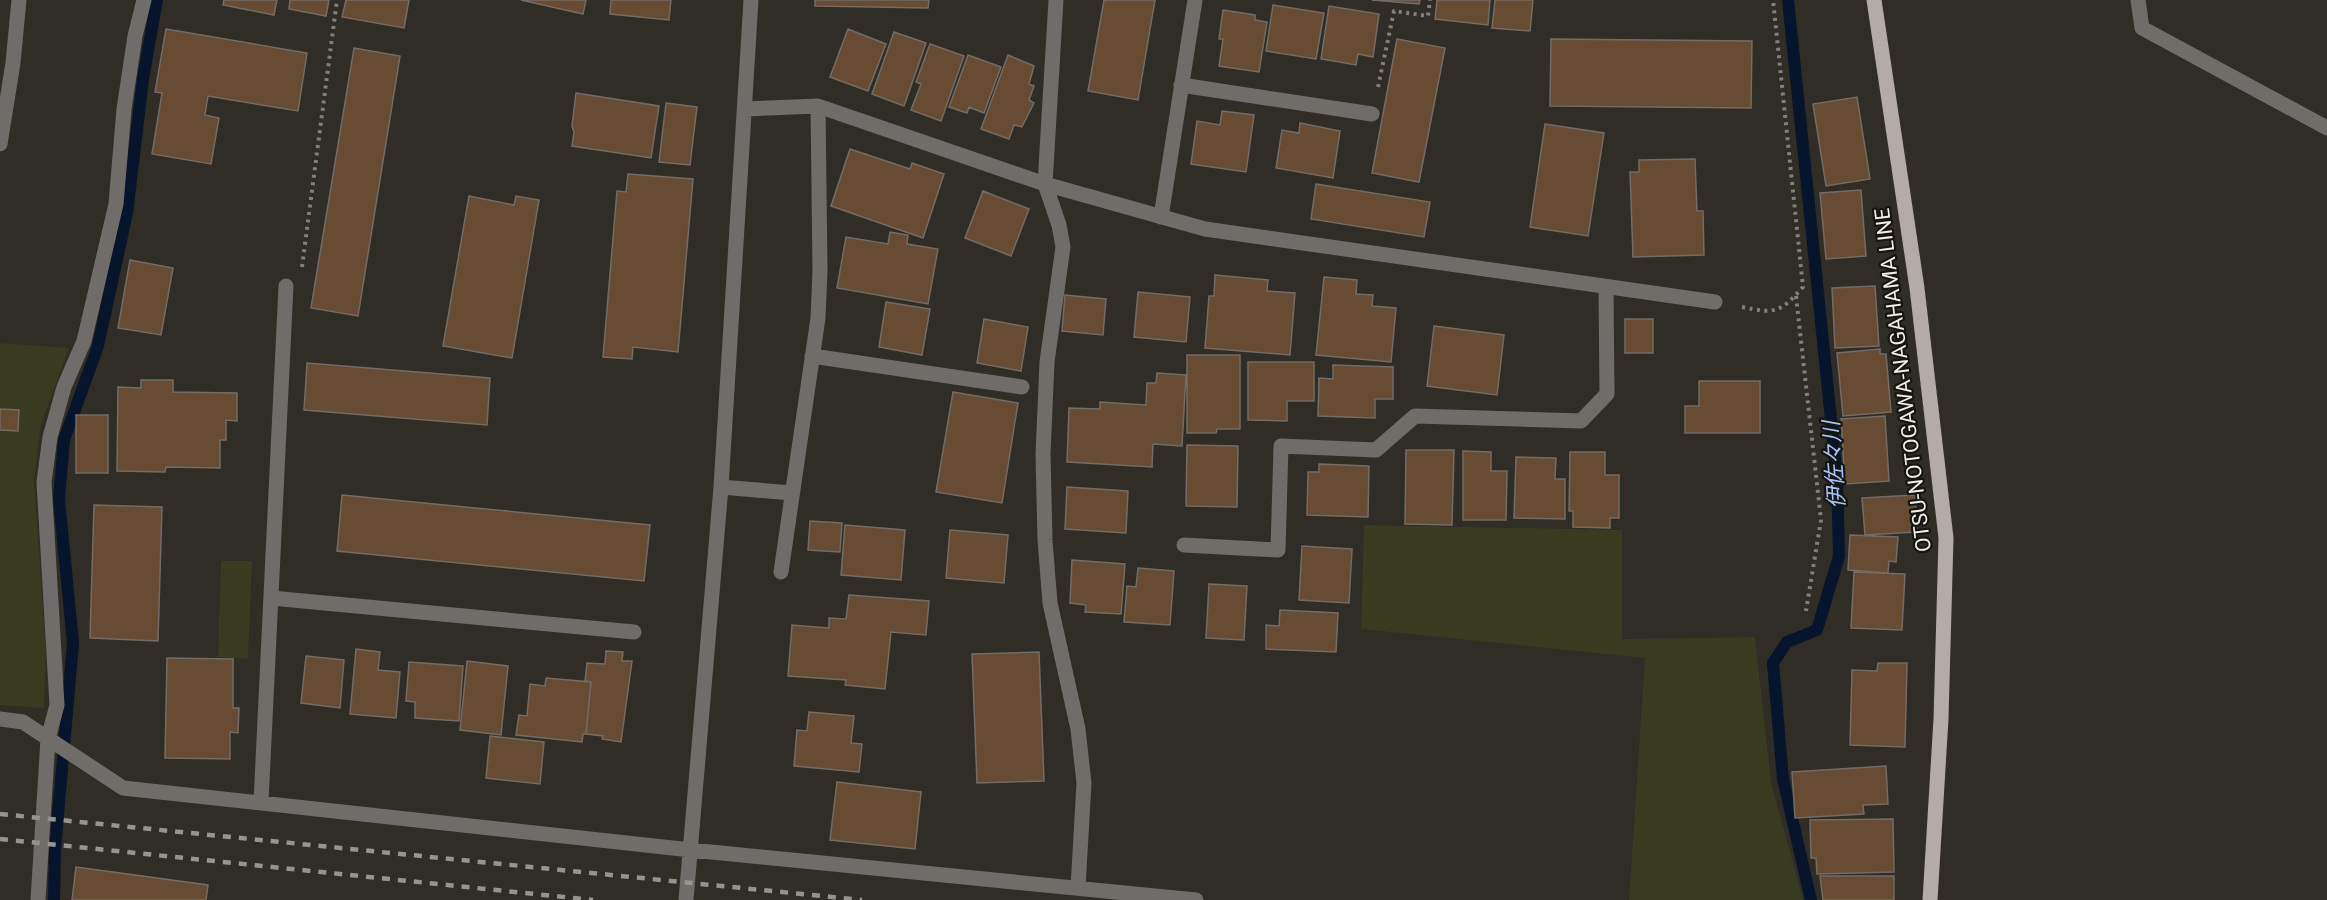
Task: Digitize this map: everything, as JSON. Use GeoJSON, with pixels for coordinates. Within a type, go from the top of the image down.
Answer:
{"type":"FeatureCollection","features":[{"type":"Feature","properties":{"kind":"main road","name":"OTSU-NOTOGAWA-NAGAHAMA LINE"},"geometry":{"type":"LineString","coordinates":[[1874,0],[1917,288],[1946,538],[1941,718],[1930,900]]}},
{"type":"Feature","properties":{"kind":"street"},"geometry":{"type":"LineString","coordinates":[[0,144],[7,62],[19,0]]}},
{"type":"Feature","properties":{"kind":"street"},"geometry":{"type":"LineString","coordinates":[[38,900],[57,705],[44,482],[50,437],[64,387],[84,341],[116,204],[124,109],[135,36],[144,0]]}},
{"type":"Feature","properties":{"kind":"street"},"geometry":{"type":"LineString","coordinates":[[686,900],[721,488],[751,0]]}},
{"type":"Feature","properties":{"kind":"street"},"geometry":{"type":"LineString","coordinates":[[1056,0],[1045,184],[1059,225],[1063,247],[1047,362],[1042,454],[1050,603],[1078,729],[1084,783],[1078,888]]}},
{"type":"Feature","properties":{"kind":"street"},"geometry":{"type":"LineString","coordinates":[[1161,217],[1195,0]]}},
{"type":"Feature","properties":{"kind":"street"},"geometry":{"type":"LineString","coordinates":[[2138,0],[2142,28],[2327,128]]}},
{"type":"Feature","properties":{"kind":"street"},"geometry":{"type":"LineString","coordinates":[[1181,85],[1372,114]]}},
{"type":"Feature","properties":{"kind":"street"},"geometry":{"type":"LineString","coordinates":[[746,109],[818,106],[1045,184],[1205,229],[1715,302]]}},
{"type":"Feature","properties":{"kind":"street"},"geometry":{"type":"LineString","coordinates":[[781,572],[818,318],[820,272],[818,106]]}},
{"type":"Feature","properties":{"kind":"street"},"geometry":{"type":"LineString","coordinates":[[261,802],[286,286]]}},
{"type":"Feature","properties":{"kind":"street"},"geometry":{"type":"LineString","coordinates":[[1184,545],[1278,550],[1281,446],[1376,450],[1415,416],[1581,421],[1607,394],[1606,287]]}},
{"type":"Feature","properties":{"kind":"street"},"geometry":{"type":"LineString","coordinates":[[812,356],[1022,387]]}},
{"type":"Feature","properties":{"kind":"street"},"geometry":{"type":"LineString","coordinates":[[721,488],[792,493]]}},
{"type":"Feature","properties":{"kind":"street"},"geometry":{"type":"LineString","coordinates":[[271,598],[634,632]]}},
{"type":"Feature","properties":{"kind":"street"},"geometry":{"type":"LineString","coordinates":[[0,719],[23,722],[123,788],[691,850],[1196,900]]}},
{"type":"Feature","properties":{"kind":"path"},"geometry":{"type":"LineString","coordinates":[[286,286],[301,278],[337,0]]}},
{"type":"Feature","properties":{"kind":"path"},"geometry":{"type":"LineString","coordinates":[[1372,114],[1394,11],[1428,16],[1430,0]]}},
{"type":"Feature","properties":{"kind":"path"},"geometry":{"type":"LineString","coordinates":[[1715,302],[1768,312],[1788,304],[1803,287],[1773,0]]}},
{"type":"Feature","properties":{"kind":"path"},"geometry":{"type":"LineString","coordinates":[[1796,295],[1821,520],[1806,611]]}},
{"type":"Feature","properties":{"kind":"green space"},"geometry":{"type":"Polygon","coordinates":[[[0,343],[69,348],[41,424],[34,480],[46,652],[44,708],[0,705],[0,343]]]}},
{"type":"Feature","properties":{"kind":"green space"},"geometry":{"type":"Polygon","coordinates":[[[1364,525],[1622,530],[1622,639],[1755,637],[1771,782],[1803,900],[1629,900],[1645,658],[1361,629],[1364,525]]]}},
{"type":"Feature","properties":{"kind":"green space"},"geometry":{"type":"Polygon","coordinates":[[[221,561],[252,561],[248,659],[218,657],[221,561]]]}},
{"type":"Feature","properties":{"kind":"building"},"geometry":{"type":"Polygon","coordinates":[[[224,0],[277,0],[274,15],[223,5],[224,0]]]}},
{"type":"Feature","properties":{"kind":"building"},"geometry":{"type":"Polygon","coordinates":[[[290,0],[329,0],[326,16],[289,9],[290,0]]]}},
{"type":"Feature","properties":{"kind":"building"},"geometry":{"type":"Polygon","coordinates":[[[346,0],[409,0],[404,28],[342,17],[346,0]]]}},
{"type":"Feature","properties":{"kind":"building"},"geometry":{"type":"Polygon","coordinates":[[[521,0],[586,0],[583,14],[521,0]]]}},
{"type":"Feature","properties":{"kind":"building"},"geometry":{"type":"Polygon","coordinates":[[[611,0],[671,0],[669,20],[610,14],[611,0]]]}},
{"type":"Feature","properties":{"kind":"building"},"geometry":{"type":"Polygon","coordinates":[[[815,0],[929,0],[928,8],[815,6],[815,0]]]}},
{"type":"Feature","properties":{"kind":"building"},"geometry":{"type":"Polygon","coordinates":[[[1104,0],[1155,0],[1138,100],[1088,91],[1104,0]]]}},
{"type":"Feature","properties":{"kind":"building"},"geometry":{"type":"Polygon","coordinates":[[[1372,0],[1420,0],[1419,4],[1372,0]]]}},
{"type":"Feature","properties":{"kind":"building"},"geometry":{"type":"Polygon","coordinates":[[[1437,0],[1490,0],[1488,25],[1435,19],[1437,0]]]}},
{"type":"Feature","properties":{"kind":"building"},"geometry":{"type":"Polygon","coordinates":[[[1495,0],[1533,0],[1530,31],[1492,28],[1495,0]]]}},
{"type":"Feature","properties":{"kind":"building"},"geometry":{"type":"Polygon","coordinates":[[[1273,5],[1324,13],[1316,59],[1266,51],[1273,5]]]}},
{"type":"Feature","properties":{"kind":"building"},"geometry":{"type":"Polygon","coordinates":[[[1329,6],[1379,14],[1373,57],[1358,54],[1356,65],[1321,59],[1329,6]]]}},
{"type":"Feature","properties":{"kind":"building"},"geometry":{"type":"Polygon","coordinates":[[[1223,10],[1255,15],[1255,20],[1267,22],[1259,72],[1219,66],[1223,39],[1219,39],[1223,10]]]}},
{"type":"Feature","properties":{"kind":"building"},"geometry":{"type":"Polygon","coordinates":[[[166,29],[307,53],[298,111],[208,96],[205,115],[219,118],[211,164],[152,154],[162,93],[155,92],[166,29]]]}},
{"type":"Feature","properties":{"kind":"building"},"geometry":{"type":"Polygon","coordinates":[[[848,29],[886,44],[868,91],[830,77],[848,29]]]}},
{"type":"Feature","properties":{"kind":"building"},"geometry":{"type":"Polygon","coordinates":[[[894,32],[926,43],[904,106],[872,94],[894,32]]]}},
{"type":"Feature","properties":{"kind":"building"},"geometry":{"type":"Polygon","coordinates":[[[1397,39],[1445,48],[1419,182],[1372,173],[1397,39]]]}},
{"type":"Feature","properties":{"kind":"building"},"geometry":{"type":"Polygon","coordinates":[[[1551,39],[1752,41],[1751,108],[1550,106],[1551,39]]]}},
{"type":"Feature","properties":{"kind":"building"},"geometry":{"type":"Polygon","coordinates":[[[930,44],[964,56],[941,121],[911,110],[921,84],[916,82],[930,44]]]}},
{"type":"Feature","properties":{"kind":"building"},"geometry":{"type":"Polygon","coordinates":[[[354,48],[400,56],[358,316],[311,308],[354,48]]]}},
{"type":"Feature","properties":{"kind":"building"},"geometry":{"type":"Polygon","coordinates":[[[968,55],[1001,67],[984,113],[969,107],[967,113],[949,107],[968,55]]]}},
{"type":"Feature","properties":{"kind":"building"},"geometry":{"type":"Polygon","coordinates":[[[1008,55],[1034,66],[1029,84],[1034,86],[1029,100],[1034,103],[1022,127],[1014,125],[1009,139],[981,129],[1008,55]]]}},
{"type":"Feature","properties":{"kind":"building"},"geometry":{"type":"Polygon","coordinates":[[[576,93],[659,106],[651,158],[572,146],[576,93]]]}},
{"type":"Feature","properties":{"kind":"building"},"geometry":{"type":"Polygon","coordinates":[[[1857,97],[1870,179],[1826,186],[1813,104],[1857,97]]]}},
{"type":"Feature","properties":{"kind":"building"},"geometry":{"type":"Polygon","coordinates":[[[666,103],[697,107],[690,165],[659,162],[666,103]]]}},
{"type":"Feature","properties":{"kind":"building"},"geometry":{"type":"Polygon","coordinates":[[[1222,111],[1254,115],[1246,172],[1191,164],[1197,121],[1220,125],[1222,111]]]}},
{"type":"Feature","properties":{"kind":"building"},"geometry":{"type":"Polygon","coordinates":[[[1300,123],[1340,131],[1333,178],[1276,168],[1282,130],[1299,133],[1300,123]]]}},
{"type":"Feature","properties":{"kind":"building"},"geometry":{"type":"Polygon","coordinates":[[[1545,124],[1604,133],[1588,236],[1530,227],[1545,124]]]}},
{"type":"Feature","properties":{"kind":"building"},"geometry":{"type":"Polygon","coordinates":[[[850,149],[910,169],[912,163],[944,174],[923,238],[831,206],[850,149]]]}},
{"type":"Feature","properties":{"kind":"building"},"geometry":{"type":"Polygon","coordinates":[[[1695,159],[1697,211],[1703,211],[1704,255],[1633,257],[1630,172],[1639,172],[1639,160],[1695,159]]]}},
{"type":"Feature","properties":{"kind":"building"},"geometry":{"type":"Polygon","coordinates":[[[628,174],[693,179],[678,352],[633,347],[632,359],[603,357],[617,191],[626,192],[628,174]]]}},
{"type":"Feature","properties":{"kind":"building"},"geometry":{"type":"Polygon","coordinates":[[[1316,184],[1430,202],[1424,237],[1311,219],[1316,184]]]}},
{"type":"Feature","properties":{"kind":"building"},"geometry":{"type":"Polygon","coordinates":[[[1861,190],[1866,256],[1826,259],[1820,193],[1861,190]]]}},
{"type":"Feature","properties":{"kind":"building"},"geometry":{"type":"Polygon","coordinates":[[[983,191],[1029,209],[1011,256],[965,238],[983,191]]]}},
{"type":"Feature","properties":{"kind":"building"},"geometry":{"type":"Polygon","coordinates":[[[469,196],[514,205],[516,196],[539,200],[512,358],[443,346],[469,196]]]}},
{"type":"Feature","properties":{"kind":"building"},"geometry":{"type":"Polygon","coordinates":[[[890,232],[908,235],[907,244],[938,249],[928,304],[837,288],[846,237],[888,244],[890,232]]]}},
{"type":"Feature","properties":{"kind":"building"},"geometry":{"type":"Polygon","coordinates":[[[130,260],[173,268],[161,335],[118,328],[130,260]]]}},
{"type":"Feature","properties":{"kind":"building"},"geometry":{"type":"Polygon","coordinates":[[[1215,275],[1268,280],[1267,291],[1295,293],[1290,355],[1205,348],[1209,296],[1214,296],[1215,275]]]}},
{"type":"Feature","properties":{"kind":"building"},"geometry":{"type":"Polygon","coordinates":[[[1324,277],[1357,280],[1356,294],[1373,295],[1372,306],[1396,308],[1391,362],[1316,355],[1324,277]]]}},
{"type":"Feature","properties":{"kind":"building"},"geometry":{"type":"Polygon","coordinates":[[[1875,286],[1879,346],[1835,348],[1832,288],[1875,286]]]}},
{"type":"Feature","properties":{"kind":"building"},"geometry":{"type":"Polygon","coordinates":[[[1138,292],[1190,297],[1186,342],[1134,337],[1138,292]]]}},
{"type":"Feature","properties":{"kind":"building"},"geometry":{"type":"Polygon","coordinates":[[[1065,295],[1106,299],[1103,335],[1062,331],[1065,295]]]}},
{"type":"Feature","properties":{"kind":"building"},"geometry":{"type":"Polygon","coordinates":[[[886,302],[930,309],[922,355],[879,347],[886,302]]]}},
{"type":"Feature","properties":{"kind":"building"},"geometry":{"type":"Polygon","coordinates":[[[984,319],[1028,327],[1021,371],[977,363],[984,319]]]}},
{"type":"Feature","properties":{"kind":"building"},"geometry":{"type":"Polygon","coordinates":[[[1625,319],[1653,319],[1653,353],[1625,353],[1625,319]]]}},
{"type":"Feature","properties":{"kind":"building"},"geometry":{"type":"Polygon","coordinates":[[[1434,326],[1504,335],[1497,395],[1427,386],[1434,326]]]}},
{"type":"Feature","properties":{"kind":"building"},"geometry":{"type":"Polygon","coordinates":[[[1880,349],[1880,354],[1886,354],[1891,412],[1843,416],[1837,353],[1880,349]]]}},
{"type":"Feature","properties":{"kind":"building"},"geometry":{"type":"Polygon","coordinates":[[[1187,355],[1240,355],[1240,429],[1217,429],[1216,433],[1187,433],[1187,355]]]}},
{"type":"Feature","properties":{"kind":"building"},"geometry":{"type":"Polygon","coordinates":[[[1248,362],[1314,362],[1314,401],[1287,401],[1287,421],[1248,420],[1248,362]]]}},
{"type":"Feature","properties":{"kind":"building"},"geometry":{"type":"Polygon","coordinates":[[[307,363],[490,378],[487,425],[304,410],[307,363]]]}},
{"type":"Feature","properties":{"kind":"building"},"geometry":{"type":"Polygon","coordinates":[[[1333,365],[1393,367],[1393,399],[1375,399],[1375,418],[1318,416],[1319,378],[1333,379],[1333,365]]]}},
{"type":"Feature","properties":{"kind":"building"},"geometry":{"type":"Polygon","coordinates":[[[1157,373],[1186,375],[1182,446],[1153,444],[1152,467],[1067,462],[1069,408],[1100,409],[1100,402],[1146,405],[1147,383],[1156,383],[1157,373]]]}},
{"type":"Feature","properties":{"kind":"building"},"geometry":{"type":"Polygon","coordinates":[[[141,380],[173,380],[173,392],[237,393],[237,421],[226,420],[226,440],[220,440],[220,468],[166,467],[165,472],[117,471],[118,387],[141,388],[141,380]]]}},
{"type":"Feature","properties":{"kind":"building"},"geometry":{"type":"Polygon","coordinates":[[[1699,381],[1760,381],[1760,433],[1685,433],[1685,406],[1699,406],[1699,381]]]}},
{"type":"Feature","properties":{"kind":"building"},"geometry":{"type":"Polygon","coordinates":[[[953,392],[1018,403],[1002,503],[936,492],[953,392]]]}},
{"type":"Feature","properties":{"kind":"building"},"geometry":{"type":"Polygon","coordinates":[[[0,409],[19,410],[18,431],[0,430],[0,409]]]}},
{"type":"Feature","properties":{"kind":"building"},"geometry":{"type":"Polygon","coordinates":[[[76,415],[108,415],[108,473],[76,473],[76,415]]]}},
{"type":"Feature","properties":{"kind":"building"},"geometry":{"type":"Polygon","coordinates":[[[1885,416],[1889,481],[1845,484],[1841,419],[1885,416]]]}},
{"type":"Feature","properties":{"kind":"building"},"geometry":{"type":"Polygon","coordinates":[[[1187,445],[1238,446],[1237,507],[1186,506],[1187,445]]]}},
{"type":"Feature","properties":{"kind":"building"},"geometry":{"type":"Polygon","coordinates":[[[1406,450],[1454,450],[1452,525],[1405,524],[1406,450]]]}},
{"type":"Feature","properties":{"kind":"building"},"geometry":{"type":"Polygon","coordinates":[[[1463,451],[1491,452],[1491,471],[1507,471],[1506,520],[1463,520],[1463,451]]]}},
{"type":"Feature","properties":{"kind":"building"},"geometry":{"type":"Polygon","coordinates":[[[1570,452],[1605,452],[1605,475],[1619,475],[1619,518],[1610,518],[1610,528],[1573,527],[1573,511],[1569,511],[1570,452]]]}},
{"type":"Feature","properties":{"kind":"building"},"geometry":{"type":"Polygon","coordinates":[[[1516,457],[1556,458],[1555,479],[1565,479],[1565,519],[1514,518],[1516,457]]]}},
{"type":"Feature","properties":{"kind":"building"},"geometry":{"type":"Polygon","coordinates":[[[1319,464],[1369,466],[1368,517],[1307,515],[1308,472],[1319,472],[1319,464]]]}},
{"type":"Feature","properties":{"kind":"building"},"geometry":{"type":"Polygon","coordinates":[[[1067,487],[1128,491],[1126,533],[1065,529],[1067,487]]]}},
{"type":"Feature","properties":{"kind":"building"},"geometry":{"type":"Polygon","coordinates":[[[342,495],[650,525],[644,581],[337,551],[342,495]]]}},
{"type":"Feature","properties":{"kind":"building"},"geometry":{"type":"Polygon","coordinates":[[[1915,495],[1917,532],[1865,535],[1862,498],[1915,495]]]}},
{"type":"Feature","properties":{"kind":"building"},"geometry":{"type":"Polygon","coordinates":[[[94,505],[162,507],[158,641],[90,638],[94,505]]]}},
{"type":"Feature","properties":{"kind":"building"},"geometry":{"type":"Polygon","coordinates":[[[810,521],[842,523],[840,552],[808,550],[810,521]]]}},
{"type":"Feature","properties":{"kind":"building"},"geometry":{"type":"Polygon","coordinates":[[[845,525],[905,530],[901,580],[841,575],[845,525]]]}},
{"type":"Feature","properties":{"kind":"building"},"geometry":{"type":"Polygon","coordinates":[[[950,530],[1008,535],[1004,583],[946,578],[950,530]]]}},
{"type":"Feature","properties":{"kind":"building"},"geometry":{"type":"Polygon","coordinates":[[[1850,535],[1898,537],[1896,562],[1889,561],[1888,573],[1848,570],[1850,535]]]}},
{"type":"Feature","properties":{"kind":"building"},"geometry":{"type":"Polygon","coordinates":[[[1302,546],[1352,549],[1349,603],[1299,600],[1302,546]]]}},
{"type":"Feature","properties":{"kind":"building"},"geometry":{"type":"Polygon","coordinates":[[[1072,560],[1125,564],[1121,614],[1085,612],[1086,605],[1070,603],[1072,560]]]}},
{"type":"Feature","properties":{"kind":"building"},"geometry":{"type":"Polygon","coordinates":[[[1138,568],[1174,571],[1170,625],[1124,622],[1127,586],[1136,587],[1138,568]]]}},
{"type":"Feature","properties":{"kind":"building"},"geometry":{"type":"Polygon","coordinates":[[[1854,572],[1905,574],[1902,630],[1851,628],[1854,572]]]}},
{"type":"Feature","properties":{"kind":"building"},"geometry":{"type":"Polygon","coordinates":[[[1209,584],[1247,586],[1244,640],[1206,638],[1209,584]]]}},
{"type":"Feature","properties":{"kind":"building"},"geometry":{"type":"Polygon","coordinates":[[[849,595],[929,601],[926,635],[891,632],[885,689],[845,685],[846,680],[788,676],[792,625],[829,628],[829,618],[846,619],[849,595]]]}},
{"type":"Feature","properties":{"kind":"building"},"geometry":{"type":"Polygon","coordinates":[[[1280,610],[1338,613],[1336,652],[1266,649],[1266,625],[1279,626],[1280,610]]]}},
{"type":"Feature","properties":{"kind":"building"},"geometry":{"type":"Polygon","coordinates":[[[356,649],[380,652],[378,670],[400,672],[396,718],[350,714],[356,649]]]}},
{"type":"Feature","properties":{"kind":"building"},"geometry":{"type":"Polygon","coordinates":[[[606,651],[623,652],[622,661],[632,661],[621,742],[602,739],[603,736],[586,734],[591,682],[585,681],[587,663],[605,664],[606,651]]]}},
{"type":"Feature","properties":{"kind":"building"},"geometry":{"type":"Polygon","coordinates":[[[1039,652],[1044,781],[977,783],[972,654],[1039,652]]]}},
{"type":"Feature","properties":{"kind":"building"},"geometry":{"type":"Polygon","coordinates":[[[306,656],[344,660],[340,708],[301,703],[306,656]]]}},
{"type":"Feature","properties":{"kind":"building"},"geometry":{"type":"Polygon","coordinates":[[[167,658],[233,659],[233,708],[239,708],[238,733],[230,732],[230,759],[165,758],[167,658]]]}},
{"type":"Feature","properties":{"kind":"building"},"geometry":{"type":"Polygon","coordinates":[[[467,661],[508,666],[501,735],[460,730],[467,661]]]}},
{"type":"Feature","properties":{"kind":"building"},"geometry":{"type":"Polygon","coordinates":[[[409,662],[463,666],[459,721],[415,718],[415,702],[406,701],[409,662]]]}},
{"type":"Feature","properties":{"kind":"building"},"geometry":{"type":"Polygon","coordinates":[[[1878,663],[1907,663],[1905,747],[1850,745],[1852,670],[1877,671],[1878,663]]]}},
{"type":"Feature","properties":{"kind":"building"},"geometry":{"type":"Polygon","coordinates":[[[546,678],[591,682],[586,734],[583,734],[582,742],[516,735],[519,715],[527,716],[530,684],[545,686],[546,678]]]}},
{"type":"Feature","properties":{"kind":"building"},"geometry":{"type":"Polygon","coordinates":[[[809,712],[854,716],[851,743],[862,744],[859,772],[794,766],[797,730],[807,731],[809,712]]]}},
{"type":"Feature","properties":{"kind":"building"},"geometry":{"type":"Polygon","coordinates":[[[490,736],[544,742],[540,784],[486,778],[490,736]]]}},
{"type":"Feature","properties":{"kind":"building"},"geometry":{"type":"Polygon","coordinates":[[[1886,766],[1888,804],[1863,805],[1864,814],[1795,818],[1792,772],[1886,766]]]}},
{"type":"Feature","properties":{"kind":"building"},"geometry":{"type":"Polygon","coordinates":[[[837,782],[921,792],[915,849],[830,840],[837,782]]]}},
{"type":"Feature","properties":{"kind":"building"},"geometry":{"type":"Polygon","coordinates":[[[1893,819],[1894,872],[1817,874],[1816,858],[1811,858],[1810,820],[1893,819]]]}},
{"type":"Feature","properties":{"kind":"building"},"geometry":{"type":"Polygon","coordinates":[[[76,867],[208,885],[206,900],[72,900],[76,867]]]}},
{"type":"Feature","properties":{"kind":"building"},"geometry":{"type":"Polygon","coordinates":[[[1820,876],[1894,876],[1894,900],[1823,900],[1820,876]]]}},
{"type":"Feature","properties":{"kind":"waterway"},"geometry":{"type":"LineString","coordinates":[[54,900],[55,849],[73,643],[59,499],[64,440],[98,346],[127,213],[143,79],[157,0]]}},
{"type":"Feature","properties":{"kind":"waterway","name":"伊佐々川"},"geometry":{"type":"LineString","coordinates":[[1788,0],[1837,478],[1839,556],[1817,630],[1787,642],[1773,663],[1783,779],[1811,900]]}},
{"type":"Feature","properties":{"kind":"railway"},"geometry":{"type":"LineString","coordinates":[[0,814],[862,900]]}},
{"type":"Feature","properties":{"kind":"railway"},"geometry":{"type":"LineString","coordinates":[[0,839],[593,900]]}}]}
